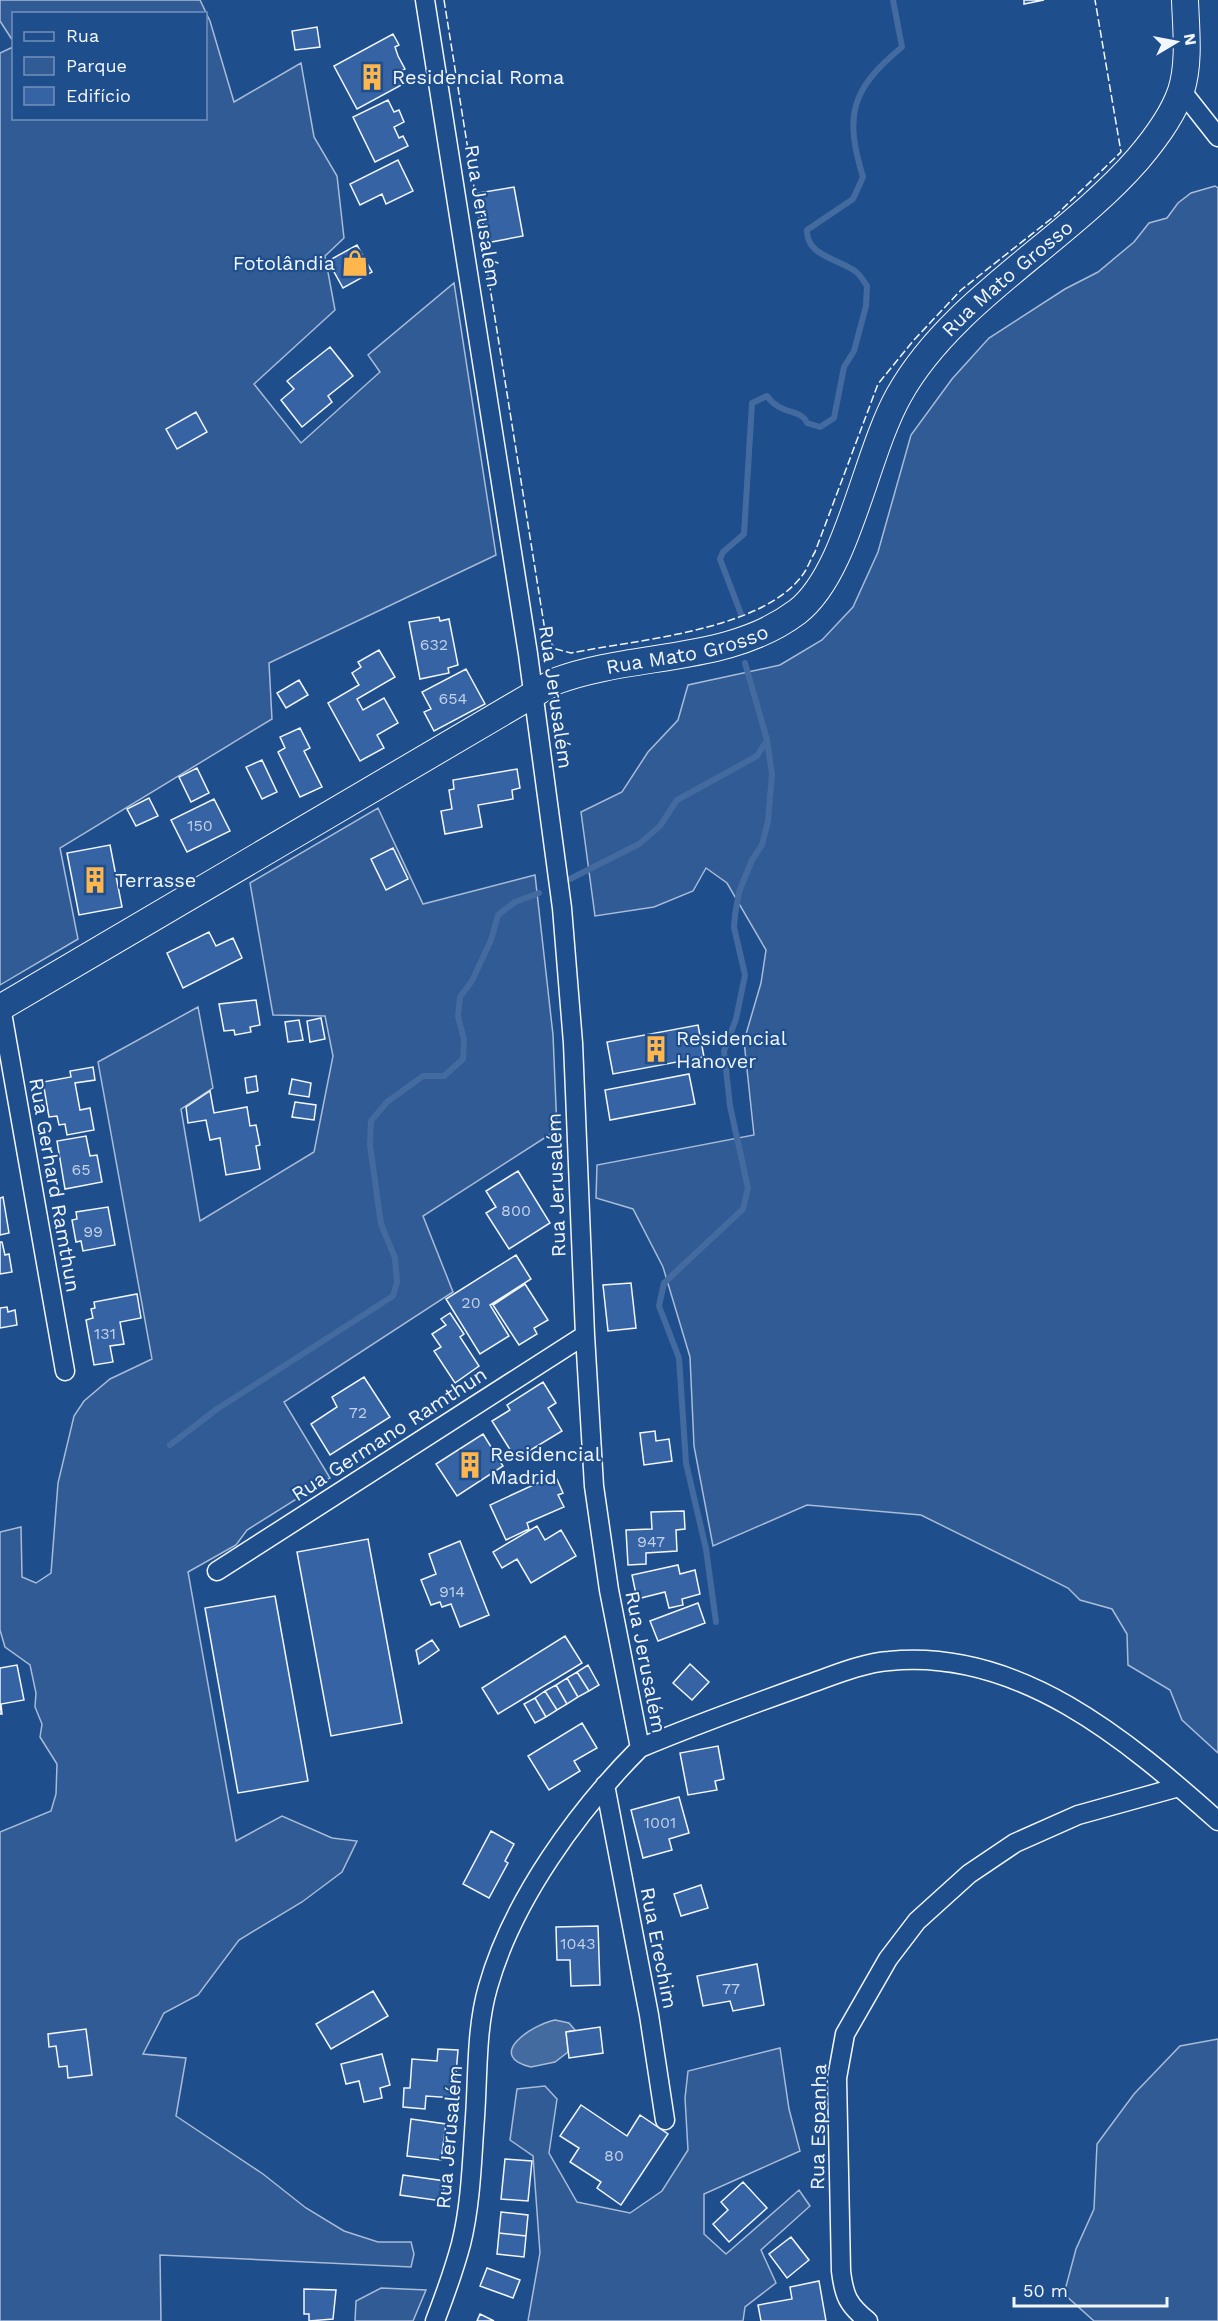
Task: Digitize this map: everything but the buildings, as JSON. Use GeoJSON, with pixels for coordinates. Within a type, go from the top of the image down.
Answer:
{"type":"FeatureCollection","features":[{"type":"Feature","properties":{"kind":"street","name":"Rua Jerusalém"},"geometry":{"type":"LineString","coordinates":[[425,0],[534,694],[570,983],[590,1438],[600,1533],[640,1748],[605,1785],[538,1879],[518,1913],[487,1988],[481,2034],[472,2161],[462,2241],[435,2321]]}},
{"type":"Feature","properties":{"kind":"street","name":"Rua Mato Grosso"},"geometry":{"type":"LineString","coordinates":[[1,1007],[534,694],[576,674],[730,644],[774,628],[799,610],[822,586],[841,546],[886,420],[918,364],[957,322],[1121,179],[1151,144],[1170,114],[1181,90],[1185,68],[1185,0]]}},
{"type":"Feature","properties":{"kind":"street"},"geometry":{"type":"LineString","coordinates":[[1181,90],[1218,137]]}},
{"type":"Feature","properties":{"kind":"street","name":"Rua Gerhard Ramthun"},"geometry":{"type":"LineString","coordinates":[[1,1007],[65,1371]]}},
{"type":"Feature","properties":{"kind":"street","name":"Rua Germano Ramthun"},"geometry":{"type":"LineString","coordinates":[[217,1571],[585,1335]]}},
{"type":"Feature","properties":{"kind":"street"},"geometry":{"type":"LineString","coordinates":[[640,1748],[716,1716],[834,1676],[887,1661],[944,1660],[999,1672],[1060,1702],[1115,1736],[1179,1786],[1218,1821]]}},
{"type":"Feature","properties":{"kind":"street","name":"Rua Erechim"},"geometry":{"type":"LineString","coordinates":[[605,1785],[650,2015],[665,2120]]}},
{"type":"Feature","properties":{"kind":"street","name":"Rua Espanha"},"geometry":{"type":"LineString","coordinates":[[868,2321],[844,2296],[837,2078],[845,2034],[865,1996],[888,1959],[917,1921],[969,1874],[1015,1843],[1077,1815],[1179,1786]]}},
{"type":"Feature","properties":{"kind":"green space"},"geometry":{"type":"Polygon","coordinates":[[[0,0],[200,0],[206,12],[12,12],[12,39],[0,21],[0,0]]]}},
{"type":"Feature","properties":{"kind":"green space"},"geometry":{"type":"Polygon","coordinates":[[[207,15],[234,102],[301,63],[314,137],[337,176],[344,238],[325,256],[335,310],[254,384],[301,443],[380,372],[368,355],[454,283],[496,555],[269,663],[272,719],[60,848],[78,939],[0,985],[0,53],[12,47],[12,120],[207,120],[207,15]]]}},
{"type":"Feature","properties":{"kind":"green space"},"geometry":{"type":"Polygon","coordinates":[[[1215,186],[1218,188],[1218,1753],[1182,1720],[1170,1690],[1128,1665],[1127,1634],[1112,1609],[1080,1600],[1068,1588],[921,1515],[807,1505],[713,1546],[694,1446],[690,1357],[663,1267],[633,1209],[596,1198],[597,1165],[754,1135],[744,1041],[761,983],[766,950],[727,883],[706,868],[693,891],[654,907],[595,916],[581,812],[622,792],[648,752],[678,720],[688,685],[780,665],[822,640],[853,607],[878,552],[911,435],[952,379],[989,338],[1065,289],[1098,272],[1134,242],[1149,223],[1167,218],[1178,203],[1191,193],[1215,186]]]}},
{"type":"Feature","properties":{"kind":"green space"},"geometry":{"type":"Polygon","coordinates":[[[378,808],[423,904],[535,875],[553,1035],[557,1130],[423,1216],[453,1292],[284,1402],[330,1478],[247,1530],[236,1545],[188,1572],[236,1841],[282,1816],[332,1838],[357,1841],[342,1872],[302,1902],[239,1940],[198,1995],[164,2013],[143,2054],[186,2058],[176,2116],[263,2174],[306,2208],[344,2231],[378,2242],[411,2242],[414,2254],[411,2267],[160,2255],[161,2321],[0,2321],[0,1832],[51,1811],[56,1794],[57,1764],[40,1737],[42,1724],[35,1707],[36,1693],[30,1665],[5,1647],[0,1630],[0,1532],[21,1527],[22,1577],[36,1583],[51,1573],[58,1483],[74,1416],[84,1401],[110,1379],[152,1359],[98,1062],[198,1007],[213,1088],[181,1109],[200,1221],[314,1152],[333,1056],[325,1016],[273,1015],[250,883],[378,808]]]}},
{"type":"Feature","properties":{"kind":"green space"},"geometry":{"type":"Polygon","coordinates":[[[1218,2039],[1218,2321],[1094,2321],[1064,2294],[1076,2249],[1094,2209],[1097,2144],[1134,2094],[1180,2046],[1218,2039]]]}},
{"type":"Feature","properties":{"kind":"green space"},"geometry":{"type":"Polygon","coordinates":[[[780,2048],[789,2109],[800,2151],[704,2194],[704,2234],[726,2254],[799,2190],[810,2206],[761,2250],[776,2283],[745,2307],[743,2321],[528,2321],[540,2253],[533,2156],[510,2140],[517,2089],[545,2086],[557,2099],[549,2153],[577,2202],[630,2213],[662,2191],[688,2150],[685,2098],[688,2071],[780,2048]]]}},
{"type":"Feature","properties":{"kind":"green space"},"geometry":{"type":"Polygon","coordinates":[[[381,2288],[426,2290],[413,2321],[355,2321],[356,2301],[381,2288]]]}},
{"type":"Feature","properties":{"kind":"shaded area"},"geometry":{"type":"Polygon","coordinates":[[[555,2020],[569,2023],[575,2030],[566,2032],[568,2052],[555,2062],[531,2067],[518,2062],[512,2056],[512,2049],[525,2034],[555,2020]]]}},
{"type":"Feature","properties":{"kind":"waterway"},"geometry":{"type":"LineString","coordinates":[[741,614],[720,559],[723,552],[744,534],[752,403],[767,396],[778,407],[800,415],[807,423],[820,427],[834,418],[844,367],[854,351],[866,306],[867,286],[862,278],[855,271],[825,256],[812,246],[807,230],[853,199],[863,177],[854,136],[856,104],[872,76],[902,47],[893,0]]}},
{"type":"Feature","properties":{"kind":"waterway"},"geometry":{"type":"LineString","coordinates":[[716,1622],[706,1549],[686,1463],[679,1358],[659,1306],[664,1283],[743,1209],[748,1188],[730,1106],[724,1051],[736,1019],[745,975],[734,927],[735,915],[739,892],[752,860],[762,845],[768,821],[772,774],[767,740],[745,663]]}},
{"type":"Feature","properties":{"kind":"waterway"},"geometry":{"type":"LineString","coordinates":[[570,879],[639,844],[660,826],[677,800],[757,756],[767,740]]}},
{"type":"Feature","properties":{"kind":"waterway"},"geometry":{"type":"LineString","coordinates":[[170,1445],[217,1409],[393,1296],[397,1282],[395,1258],[381,1224],[370,1145],[371,1121],[387,1102],[423,1076],[444,1076],[463,1059],[464,1040],[458,1016],[460,997],[472,981],[491,940],[498,915],[515,902],[539,893]]}},
{"type":"Feature","properties":{"kind":"fence"},"geometry":{"type":"LineString","coordinates":[[444,0],[546,637],[556,649],[571,653],[661,637],[727,621],[756,610],[782,595],[801,577],[815,552],[878,384],[913,341],[961,290],[1056,215],[1121,152],[1095,0]]}},
{"type":"Feature","properties":{"kind":"place","name":"Residencial Roma"},"geometry":{"type":"Point","coordinates":[372,77]}},
{"type":"Feature","properties":{"kind":"place","name":"Fotolândia"},"geometry":{"type":"Point","coordinates":[355,263]}},
{"type":"Feature","properties":{"kind":"place","name":"Terrasse"},"geometry":{"type":"Point","coordinates":[95,880]}},
{"type":"Feature","properties":{"kind":"place","name":"Residencial Hanover"},"geometry":{"type":"Point","coordinates":[656,1049]}},
{"type":"Feature","properties":{"kind":"place","name":"Residencial Madrid"},"geometry":{"type":"Point","coordinates":[470,1465]}}]}
